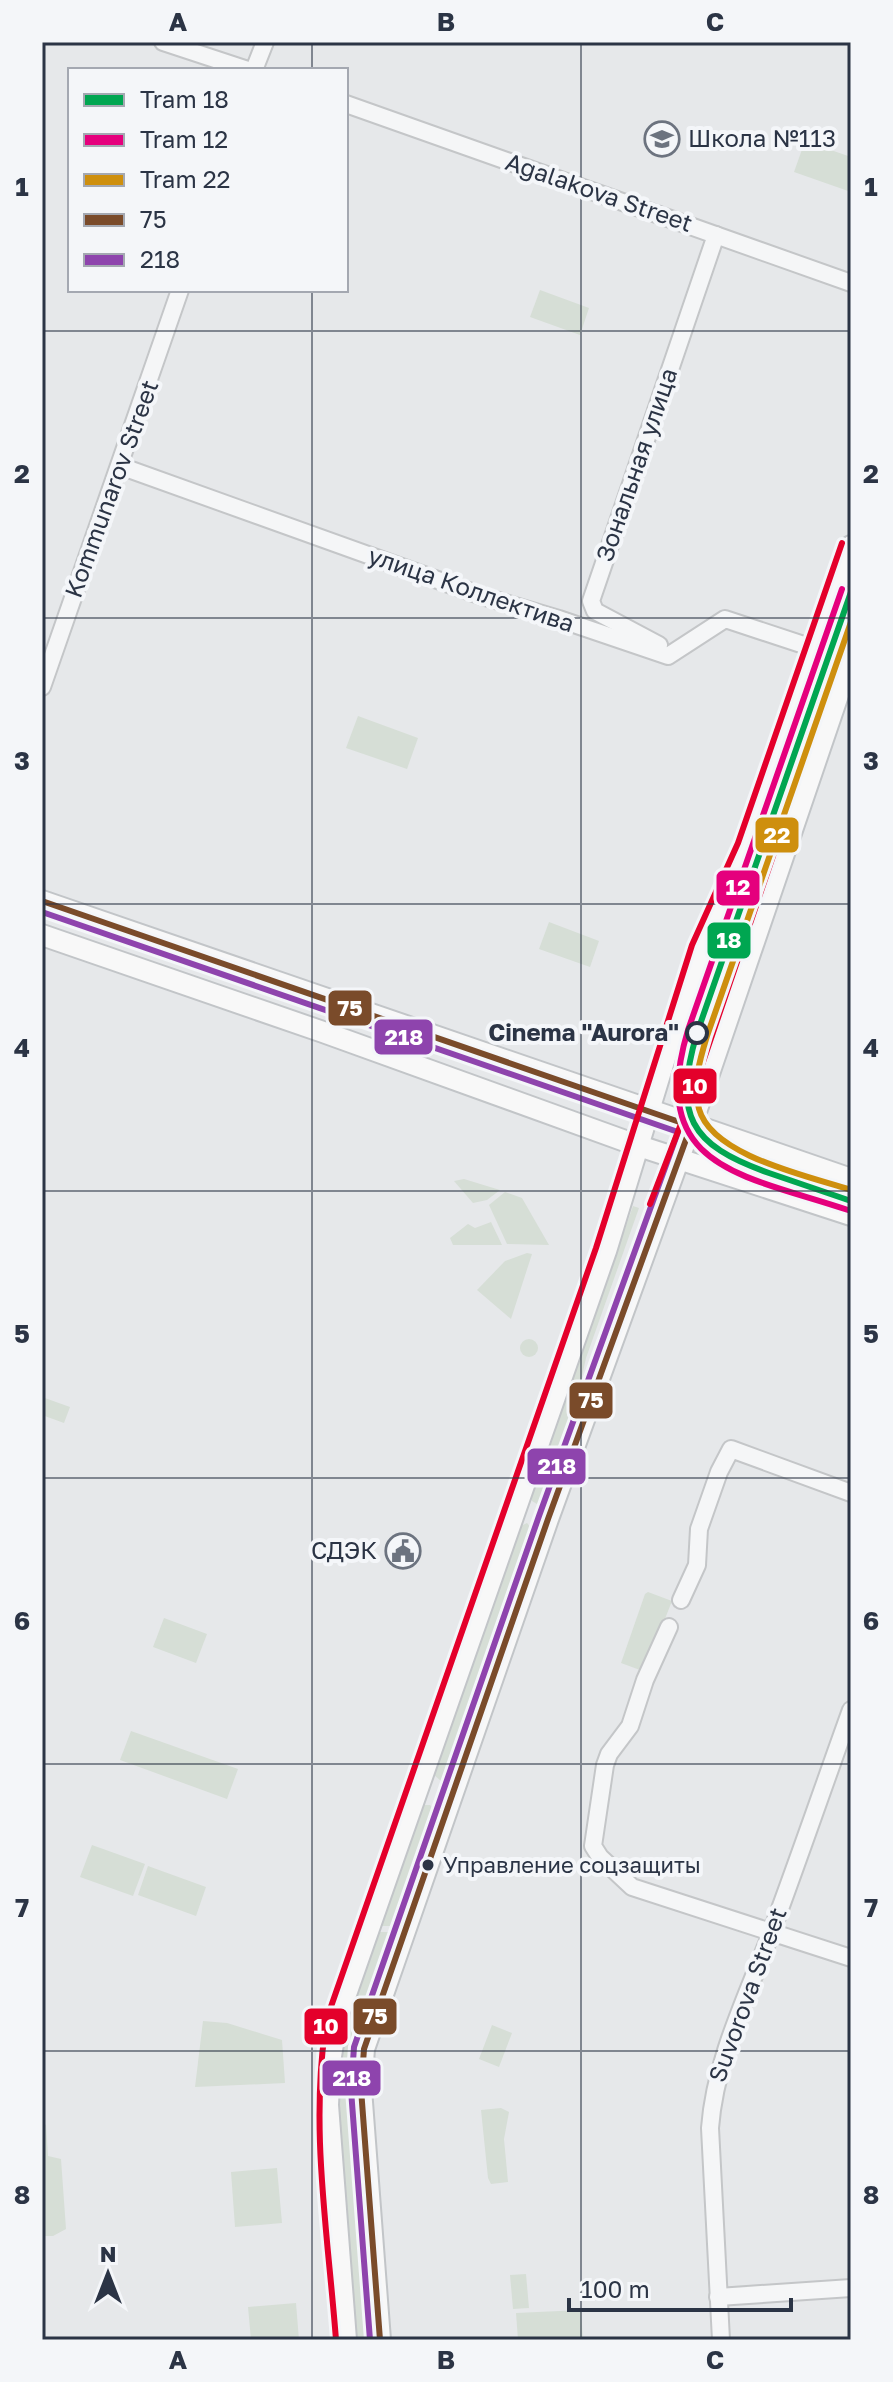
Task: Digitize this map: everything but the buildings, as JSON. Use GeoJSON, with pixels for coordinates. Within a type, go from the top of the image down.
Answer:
{"type":"FeatureCollection","features":[{"type":"Feature","properties":{"kind":"main road"},"geometry":{"type":"LineString","coordinates":[[346,2340],[328,2105],[331,2049],[343,2001],[606,1251],[701,948],[747,847],[851,546]]}},
{"type":"Feature","properties":{"kind":"main road"},"geometry":{"type":"LineString","coordinates":[[380,2340],[361,2089],[362,2062],[374,2014],[548,1519],[691,1126],[851,657]]}},
{"type":"Feature","properties":{"kind":"main road"},"geometry":{"type":"LineString","coordinates":[[42,901],[851,1179]]}},
{"type":"Feature","properties":{"kind":"main road"},"geometry":{"type":"LineString","coordinates":[[42,935],[639,1146],[851,1215]]}},
{"type":"Feature","properties":{"kind":"main road"},"geometry":{"type":"LineString","coordinates":[[135,967],[145,937]]}},
{"type":"Feature","properties":{"kind":"main road"},"geometry":{"type":"LineString","coordinates":[[516,1508],[548,1519]]}},
{"type":"Feature","properties":{"kind":"main road"},"geometry":{"type":"LineString","coordinates":[[417,1788],[449,1800]]}},
{"type":"Feature","properties":{"kind":"street"},"geometry":{"type":"LineString","coordinates":[[163,42],[242,68]]}},
{"type":"Feature","properties":{"kind":"street"},"geometry":{"type":"LineString","coordinates":[[255,68],[265,42]]}},
{"type":"Feature","properties":{"kind":"street","name":"Agalakova Street"},"geometry":{"type":"LineString","coordinates":[[348,105],[851,283]]}},
{"type":"Feature","properties":{"kind":"street","name":"Зональная улица"},"geometry":{"type":"LineString","coordinates":[[675,653],[595,611],[591,601],[716,235]]}},
{"type":"Feature","properties":{"kind":"street","name":"Kommunarov Street"},"geometry":{"type":"LineString","coordinates":[[42,687],[179,292]]}},
{"type":"Feature","properties":{"kind":"street","name":"улица Коллектива"},"geometry":{"type":"LineString","coordinates":[[120,466],[485,597],[668,656],[675,653]]}},
{"type":"Feature","properties":{"kind":"street"},"geometry":{"type":"LineString","coordinates":[[675,653],[725,619],[816,649]]}},
{"type":"Feature","properties":{"kind":"street"},"geometry":{"type":"LineString","coordinates":[[681,1600],[697,1565],[699,1529],[719,1472],[731,1449],[851,1493]]}},
{"type":"Feature","properties":{"kind":"street"},"geometry":{"type":"LineString","coordinates":[[669,1627],[645,1680],[630,1726],[609,1754],[605,1765],[593,1846],[600,1857],[632,1887],[851,1958]]}},
{"type":"Feature","properties":{"kind":"street","name":"Suvorova Street"},"geometry":{"type":"LineString","coordinates":[[721,2340],[710,2128],[712,2101],[730,2036],[851,1710]]}},
{"type":"Feature","properties":{"kind":"street"},"geometry":{"type":"LineString","coordinates":[[718,2297],[851,2288]]}},
{"type":"Feature","properties":{"kind":"shaded area"},"geometry":{"type":"Polygon","coordinates":[[[805,141],[851,157],[851,192],[794,172],[805,141]]]}},
{"type":"Feature","properties":{"kind":"shaded area"},"geometry":{"type":"Polygon","coordinates":[[[540,290],[589,308],[580,335],[530,317],[540,290]]]}},
{"type":"Feature","properties":{"kind":"shaded area"},"geometry":{"type":"Polygon","coordinates":[[[358,716],[418,738],[407,769],[346,748],[358,716]]]}},
{"type":"Feature","properties":{"kind":"shaded area"},"geometry":{"type":"Polygon","coordinates":[[[549,922],[599,941],[590,967],[539,949],[549,922]]]}},
{"type":"Feature","properties":{"kind":"shaded area"},"geometry":{"type":"Polygon","coordinates":[[[464,1179],[500,1190],[487,1200],[473,1203],[454,1181],[464,1179]]]}},
{"type":"Feature","properties":{"kind":"shaded area"},"geometry":{"type":"Polygon","coordinates":[[[505,1192],[522,1198],[549,1245],[507,1244],[489,1205],[505,1192]]]}},
{"type":"Feature","properties":{"kind":"shaded area"},"geometry":{"type":"Polygon","coordinates":[[[633,1206],[639,1208],[586,1358],[572,1422],[544,1500],[537,1504],[531,1496],[633,1206]]]}},
{"type":"Feature","properties":{"kind":"shaded area"},"geometry":{"type":"Polygon","coordinates":[[[491,1222],[502,1245],[453,1245],[450,1238],[468,1224],[475,1228],[491,1222]]]}},
{"type":"Feature","properties":{"kind":"shaded area"},"geometry":{"type":"Polygon","coordinates":[[[532,1254],[511,1319],[477,1290],[505,1261],[532,1254]]]}},
{"type":"Feature","properties":{"kind":"shaded area"},"geometry":{"type":"Polygon","coordinates":[[[529,1339],[538,1348],[529,1357],[520,1348],[529,1339]]]}},
{"type":"Feature","properties":{"kind":"shaded area"},"geometry":{"type":"Polygon","coordinates":[[[42,1397],[70,1407],[64,1423],[42,1415],[42,1397]]]}},
{"type":"Feature","properties":{"kind":"shaded area"},"geometry":{"type":"Polygon","coordinates":[[[527,1523],[533,1530],[447,1778],[441,1781],[434,1775],[521,1526],[527,1523]]]}},
{"type":"Feature","properties":{"kind":"shaded area"},"geometry":{"type":"Polygon","coordinates":[[[648,1592],[672,1601],[646,1667],[640,1670],[621,1663],[648,1592]]]}},
{"type":"Feature","properties":{"kind":"shaded area"},"geometry":{"type":"Polygon","coordinates":[[[164,1618],[207,1634],[196,1663],[153,1647],[164,1618]]]}},
{"type":"Feature","properties":{"kind":"shaded area"},"geometry":{"type":"Polygon","coordinates":[[[131,1731],[238,1769],[227,1799],[120,1760],[131,1731]]]}},
{"type":"Feature","properties":{"kind":"shaded area"},"geometry":{"type":"Polygon","coordinates":[[[424,1805],[430,1805],[435,1810],[394,1926],[380,1926],[424,1805]]]}},
{"type":"Feature","properties":{"kind":"shaded area"},"geometry":{"type":"Polygon","coordinates":[[[92,1845],[145,1864],[133,1896],[80,1877],[92,1845]]]}},
{"type":"Feature","properties":{"kind":"shaded area"},"geometry":{"type":"Polygon","coordinates":[[[148,1866],[206,1887],[196,1916],[138,1895],[148,1866]]]}},
{"type":"Feature","properties":{"kind":"shaded area"},"geometry":{"type":"Polygon","coordinates":[[[378,1932],[392,1932],[359,2028],[351,2065],[370,2340],[356,2340],[338,2100],[351,2014],[378,1932]]]}},
{"type":"Feature","properties":{"kind":"shaded area"},"geometry":{"type":"Polygon","coordinates":[[[203,2021],[227,2023],[282,2040],[285,2083],[195,2087],[203,2021]]]}},
{"type":"Feature","properties":{"kind":"shaded area"},"geometry":{"type":"Polygon","coordinates":[[[492,2025],[512,2033],[499,2067],[479,2059],[492,2025]]]}},
{"type":"Feature","properties":{"kind":"shaded area"},"geometry":{"type":"Polygon","coordinates":[[[501,2108],[509,2112],[504,2139],[508,2182],[491,2184],[481,2110],[501,2108]]]}},
{"type":"Feature","properties":{"kind":"shaded area"},"geometry":{"type":"Polygon","coordinates":[[[42,2122],[46,2125],[48,2156],[61,2159],[66,2229],[53,2236],[42,2236],[42,2122]]]}},
{"type":"Feature","properties":{"kind":"shaded area"},"geometry":{"type":"Polygon","coordinates":[[[277,2168],[282,2223],[235,2227],[231,2172],[277,2168]]]}},
{"type":"Feature","properties":{"kind":"shaded area"},"geometry":{"type":"Polygon","coordinates":[[[526,2274],[529,2308],[513,2309],[510,2275],[526,2274]]]}},
{"type":"Feature","properties":{"kind":"shaded area"},"geometry":{"type":"Polygon","coordinates":[[[296,2303],[299,2340],[251,2340],[248,2307],[296,2303]]]}},
{"type":"Feature","properties":{"kind":"shaded area"},"geometry":{"type":"Polygon","coordinates":[[[581,2310],[583,2340],[518,2340],[516,2313],[581,2310]]]}},
{"type":"Feature","properties":{"kind":"tram line","name":"12"},"geometry":{"type":"LineString","coordinates":[[842,589],[688,1030],[679,1076],[681,1112],[693,1139],[713,1159],[773,1187],[848,1210]]}},
{"type":"Feature","properties":{"kind":"tram line","name":"18"},"geometry":{"type":"LineString","coordinates":[[851,592],[697,1033],[687,1086],[688,1106],[694,1123],[705,1138],[721,1151],[769,1173],[851,1201]]}},
{"type":"Feature","properties":{"kind":"tram line","name":"22"},"geometry":{"type":"LineString","coordinates":[[851,622],[707,1036],[696,1091],[699,1109],[722,1140],[741,1152],[787,1171],[851,1190]]}},
{"type":"Feature","properties":{"kind":"transit line","name":"10"},"geometry":{"type":"LineString","coordinates":[[336,2340],[320,2138],[322,2058],[327,2018],[596,1248],[692,945],[738,843],[842,543]]}},
{"type":"Feature","properties":{"kind":"transit line","name":"10"},"geometry":{"type":"LineString","coordinates":[[650,1204],[689,1103],[774,853]]}},
{"type":"Feature","properties":{"kind":"transit line","name":"75"},"geometry":{"type":"LineString","coordinates":[[42,901],[691,1126],[548,1519],[364,2049],[361,2089],[380,2340]]}},
{"type":"Feature","properties":{"kind":"transit line","name":"218"},"geometry":{"type":"LineString","coordinates":[[42,912],[678,1132],[539,1516],[354,2047],[351,2090],[370,2340]]}},
{"type":"Feature","properties":{"kind":"place","name":"Школа №113"},"geometry":{"type":"Point","coordinates":[662,139]}},
{"type":"Feature","properties":{"kind":"place","name":"Cinema \"Aurora\""},"geometry":{"type":"Point","coordinates":[697,1033]}},
{"type":"Feature","properties":{"kind":"place","name":"СДЭК"},"geometry":{"type":"Point","coordinates":[403,1551]}},
{"type":"Feature","properties":{"kind":"place","name":"Управление соцзащиты"},"geometry":{"type":"Point","coordinates":[428,1865]}}]}
